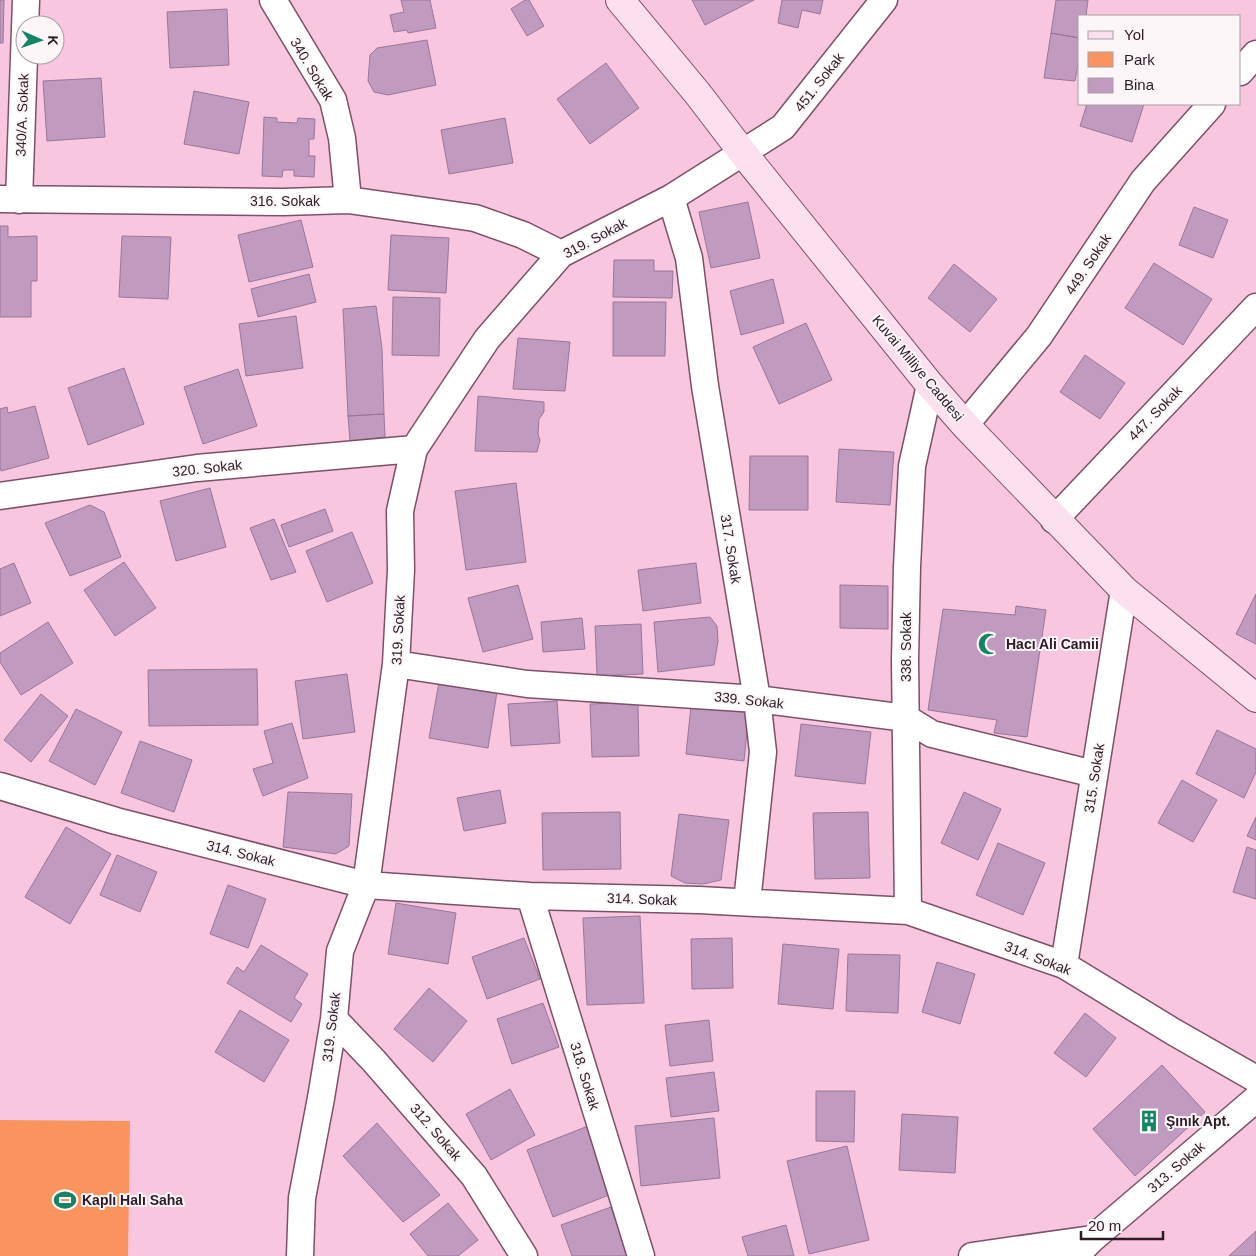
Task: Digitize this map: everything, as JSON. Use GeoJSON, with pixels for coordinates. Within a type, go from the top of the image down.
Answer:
{"type":"FeatureCollection","features":[{"type":"Feature","properties":{"kind":"street","name":"340/A. Sokak"},"geometry":{"type":"LineString","coordinates":[[10,199],[26,0]]}},
{"type":"Feature","properties":{"kind":"street","name":"340. Sokak"},"geometry":{"type":"LineString","coordinates":[[273,0],[333,100],[342,138],[348,200]]}},
{"type":"Feature","properties":{"kind":"street","name":"Kuvai Milliye Caddesi"},"geometry":{"type":"LineString","coordinates":[[620,0],[698,94],[743,153],[930,385],[965,425],[1054,520],[1124,590],[1256,698]]}},
{"type":"Feature","properties":{"kind":"street","name":"451. Sokak"},"geometry":{"type":"LineString","coordinates":[[743,153],[783,127],[884,0]]}},
{"type":"Feature","properties":{"kind":"street"},"geometry":{"type":"LineString","coordinates":[[1241,71],[1256,54]]}},
{"type":"Feature","properties":{"kind":"street","name":"449. Sokak"},"geometry":{"type":"LineString","coordinates":[[965,425],[1039,336],[1143,181],[1211,105]]}},
{"type":"Feature","properties":{"kind":"street","name":"319. Sokak"},"geometry":{"type":"LineString","coordinates":[[300,1256],[302,1198],[334,1019],[340,951],[366,885],[396,664],[401,570],[400,511],[414,449],[487,339],[561,254],[671,198],[743,153]]}},
{"type":"Feature","properties":{"kind":"street","name":"317. Sokak"},"geometry":{"type":"LineString","coordinates":[[671,198],[689,258],[705,386],[757,699],[763,752],[747,902]]}},
{"type":"Feature","properties":{"kind":"street","name":"316. Sokak"},"geometry":{"type":"LineString","coordinates":[[10,199],[283,202],[348,200],[475,218],[523,235],[561,254]]}},
{"type":"Feature","properties":{"kind":"street","name":"447. Sokak"},"geometry":{"type":"LineString","coordinates":[[1054,520],[1256,307]]}},
{"type":"Feature","properties":{"kind":"street","name":"338. Sokak"},"geometry":{"type":"LineString","coordinates":[[908,911],[905,660],[907,568],[912,466],[930,385]]}},
{"type":"Feature","properties":{"kind":"street","name":"320. Sokak"},"geometry":{"type":"LineString","coordinates":[[0,496],[197,468],[414,449]]}},
{"type":"Feature","properties":{"kind":"street","name":"315. Sokak"},"geometry":{"type":"LineString","coordinates":[[1064,965],[1124,590]]}},
{"type":"Feature","properties":{"kind":"street","name":"339. Sokak"},"geometry":{"type":"LineString","coordinates":[[396,664],[527,684],[757,699],[906,718],[932,734],[1094,774]]}},
{"type":"Feature","properties":{"kind":"street","name":"314. Sokak"},"geometry":{"type":"LineString","coordinates":[[0,786],[116,821],[366,885],[530,896],[747,902],[908,911],[1064,965],[1172,1031],[1256,1079]]}},
{"type":"Feature","properties":{"kind":"street","name":"318. Sokak"},"geometry":{"type":"LineString","coordinates":[[530,896],[641,1256]]}},
{"type":"Feature","properties":{"kind":"street","name":"312. Sokak"},"geometry":{"type":"LineString","coordinates":[[334,1019],[374,1061],[474,1176],[524,1256]]}},
{"type":"Feature","properties":{"kind":"street","name":"313. Sokak"},"geometry":{"type":"LineString","coordinates":[[1084,1248],[1256,1099]]}},
{"type":"Feature","properties":{"kind":"street"},"geometry":{"type":"LineString","coordinates":[[972,1256],[1084,1248]]}},
{"type":"Feature","properties":{"kind":"green space","name":"Kaplı Halı Saha"},"geometry":{"type":"Polygon","coordinates":[[[0,1120],[130,1121],[128,1256],[0,1256],[0,1120]]]}},
{"type":"Feature","properties":{"kind":"building"},"geometry":{"type":"Polygon","coordinates":[[[0,0],[4,0],[3,43],[0,43],[0,0]]]}},
{"type":"Feature","properties":{"kind":"building"},"geometry":{"type":"Polygon","coordinates":[[[401,0],[430,0],[436,28],[408,33],[407,30],[394,32],[390,15],[404,12],[401,0]]]}},
{"type":"Feature","properties":{"kind":"building"},"geometry":{"type":"Polygon","coordinates":[[[525,0],[529,0],[544,26],[527,36],[511,9],[525,0]]]}},
{"type":"Feature","properties":{"kind":"building"},"geometry":{"type":"Polygon","coordinates":[[[692,0],[754,0],[705,25],[692,0]]]}},
{"type":"Feature","properties":{"kind":"building"},"geometry":{"type":"Polygon","coordinates":[[[782,0],[823,0],[820,14],[802,10],[798,28],[778,23],[782,0]]]}},
{"type":"Feature","properties":{"kind":"building"},"geometry":{"type":"Polygon","coordinates":[[[1056,0],[1088,0],[1086,15],[1078,15],[1078,38],[1051,33],[1056,0]]]}},
{"type":"Feature","properties":{"kind":"building"},"geometry":{"type":"Polygon","coordinates":[[[227,9],[229,65],[170,68],[167,12],[227,9]]]}},
{"type":"Feature","properties":{"kind":"building"},"geometry":{"type":"Polygon","coordinates":[[[1051,33],[1078,38],[1078,64],[1075,81],[1044,78],[1051,33]]]}},
{"type":"Feature","properties":{"kind":"building"},"geometry":{"type":"Polygon","coordinates":[[[427,40],[436,85],[388,95],[374,92],[368,81],[370,55],[377,48],[427,40]]]}},
{"type":"Feature","properties":{"kind":"building"},"geometry":{"type":"Polygon","coordinates":[[[606,63],[639,108],[590,144],[557,99],[606,63]]]}},
{"type":"Feature","properties":{"kind":"building"},"geometry":{"type":"Polygon","coordinates":[[[101,78],[105,137],[47,141],[43,81],[101,78]]]}},
{"type":"Feature","properties":{"kind":"building"},"geometry":{"type":"Polygon","coordinates":[[[194,91],[249,102],[239,154],[184,144],[194,91]]]}},
{"type":"Feature","properties":{"kind":"building"},"geometry":{"type":"Polygon","coordinates":[[[1087,105],[1144,105],[1132,142],[1080,126],[1087,105]]]}},
{"type":"Feature","properties":{"kind":"building"},"geometry":{"type":"Polygon","coordinates":[[[264,117],[277,118],[277,122],[297,123],[298,118],[315,119],[314,139],[309,139],[309,156],[315,156],[314,177],[294,176],[294,170],[283,170],[282,177],[262,176],[264,117]]]}},
{"type":"Feature","properties":{"kind":"building"},"geometry":{"type":"Polygon","coordinates":[[[505,118],[513,163],[449,174],[441,130],[505,118]]]}},
{"type":"Feature","properties":{"kind":"building"},"geometry":{"type":"Polygon","coordinates":[[[748,202],[760,258],[711,268],[699,212],[748,202]]]}},
{"type":"Feature","properties":{"kind":"building"},"geometry":{"type":"Polygon","coordinates":[[[1194,207],[1228,220],[1213,258],[1179,245],[1194,207]]]}},
{"type":"Feature","properties":{"kind":"building"},"geometry":{"type":"Polygon","coordinates":[[[301,220],[313,267],[249,282],[238,235],[301,220]]]}},
{"type":"Feature","properties":{"kind":"building"},"geometry":{"type":"Polygon","coordinates":[[[0,226],[8,226],[8,237],[37,236],[37,281],[31,281],[31,317],[0,317],[0,226]]]}},
{"type":"Feature","properties":{"kind":"building"},"geometry":{"type":"Polygon","coordinates":[[[391,235],[449,238],[446,293],[388,290],[391,235]]]}},
{"type":"Feature","properties":{"kind":"building"},"geometry":{"type":"Polygon","coordinates":[[[122,236],[171,237],[168,299],[119,297],[122,236]]]}},
{"type":"Feature","properties":{"kind":"building"},"geometry":{"type":"Polygon","coordinates":[[[614,260],[654,260],[654,271],[673,271],[672,298],[613,297],[614,260]]]}},
{"type":"Feature","properties":{"kind":"building"},"geometry":{"type":"Polygon","coordinates":[[[1154,263],[1212,299],[1183,345],[1125,308],[1154,263]]]}},
{"type":"Feature","properties":{"kind":"building"},"geometry":{"type":"Polygon","coordinates":[[[954,264],[997,299],[970,332],[928,298],[954,264]]]}},
{"type":"Feature","properties":{"kind":"building"},"geometry":{"type":"Polygon","coordinates":[[[309,274],[316,302],[258,317],[251,289],[309,274]]]}},
{"type":"Feature","properties":{"kind":"building"},"geometry":{"type":"Polygon","coordinates":[[[773,279],[784,323],[741,335],[730,291],[773,279]]]}},
{"type":"Feature","properties":{"kind":"building"},"geometry":{"type":"Polygon","coordinates":[[[393,297],[440,298],[439,356],[392,355],[393,297]]]}},
{"type":"Feature","properties":{"kind":"building"},"geometry":{"type":"Polygon","coordinates":[[[613,302],[666,302],[665,356],[613,356],[613,302]]]}},
{"type":"Feature","properties":{"kind":"building"},"geometry":{"type":"Polygon","coordinates":[[[376,306],[382,348],[384,414],[348,416],[343,309],[376,306]]]}},
{"type":"Feature","properties":{"kind":"building"},"geometry":{"type":"Polygon","coordinates":[[[296,316],[303,368],[246,376],[239,324],[296,316]]]}},
{"type":"Feature","properties":{"kind":"building"},"geometry":{"type":"Polygon","coordinates":[[[806,323],[832,380],[779,404],[753,347],[806,323]]]}},
{"type":"Feature","properties":{"kind":"building"},"geometry":{"type":"Polygon","coordinates":[[[518,338],[570,342],[565,391],[513,389],[518,338]]]}},
{"type":"Feature","properties":{"kind":"building"},"geometry":{"type":"Polygon","coordinates":[[[1085,355],[1125,383],[1100,419],[1060,392],[1085,355]]]}},
{"type":"Feature","properties":{"kind":"building"},"geometry":{"type":"Polygon","coordinates":[[[124,368],[144,424],[88,445],[68,388],[124,368]]]}},
{"type":"Feature","properties":{"kind":"building"},"geometry":{"type":"Polygon","coordinates":[[[238,369],[257,426],[203,444],[184,387],[238,369]]]}},
{"type":"Feature","properties":{"kind":"building"},"geometry":{"type":"Polygon","coordinates":[[[478,396],[544,402],[544,412],[539,419],[538,434],[540,440],[537,452],[475,451],[478,396]]]}},
{"type":"Feature","properties":{"kind":"building"},"geometry":{"type":"Polygon","coordinates":[[[35,406],[49,458],[1,471],[0,409],[7,407],[8,413],[35,406]]]}},
{"type":"Feature","properties":{"kind":"building"},"geometry":{"type":"Polygon","coordinates":[[[384,414],[385,437],[350,441],[348,416],[384,414]]]}},
{"type":"Feature","properties":{"kind":"building"},"geometry":{"type":"Polygon","coordinates":[[[839,449],[894,452],[890,505],[836,502],[839,449]]]}},
{"type":"Feature","properties":{"kind":"building"},"geometry":{"type":"Polygon","coordinates":[[[750,456],[808,456],[808,510],[749,510],[750,456]]]}},
{"type":"Feature","properties":{"kind":"building"},"geometry":{"type":"Polygon","coordinates":[[[516,483],[526,562],[466,570],[455,491],[516,483]]]}},
{"type":"Feature","properties":{"kind":"building"},"geometry":{"type":"Polygon","coordinates":[[[210,488],[226,547],[176,561],[160,501],[210,488]]]}},
{"type":"Feature","properties":{"kind":"building"},"geometry":{"type":"Polygon","coordinates":[[[90,505],[104,512],[121,557],[70,576],[45,523],[90,505]]]}},
{"type":"Feature","properties":{"kind":"building"},"geometry":{"type":"Polygon","coordinates":[[[325,509],[333,531],[289,547],[281,525],[325,509]]]}},
{"type":"Feature","properties":{"kind":"building"},"geometry":{"type":"Polygon","coordinates":[[[274,519],[296,572],[271,580],[250,528],[274,519]]]}},
{"type":"Feature","properties":{"kind":"building"},"geometry":{"type":"Polygon","coordinates":[[[352,532],[373,583],[327,602],[306,551],[352,532]]]}},
{"type":"Feature","properties":{"kind":"building"},"geometry":{"type":"Polygon","coordinates":[[[124,562],[156,608],[115,636],[84,590],[124,562]]]}},
{"type":"Feature","properties":{"kind":"building"},"geometry":{"type":"Polygon","coordinates":[[[14,563],[31,603],[0,616],[0,569],[14,563]]]}},
{"type":"Feature","properties":{"kind":"building"},"geometry":{"type":"Polygon","coordinates":[[[696,563],[701,603],[643,611],[638,570],[696,563]]]}},
{"type":"Feature","properties":{"kind":"building"},"geometry":{"type":"Polygon","coordinates":[[[518,585],[533,639],[483,652],[468,598],[518,585]]]}},
{"type":"Feature","properties":{"kind":"building"},"geometry":{"type":"Polygon","coordinates":[[[840,585],[888,586],[888,629],[840,628],[840,585]]]}},
{"type":"Feature","properties":{"kind":"building"},"geometry":{"type":"Polygon","coordinates":[[[1256,594],[1256,644],[1236,634],[1256,594]]]}},
{"type":"Feature","properties":{"kind":"building","name":"Hacı Ali Camii"},"geometry":{"type":"Polygon","coordinates":[[[1016,606],[1046,610],[1027,737],[994,733],[997,720],[928,710],[943,609],[1015,615],[1016,606]]]}},
{"type":"Feature","properties":{"kind":"building"},"geometry":{"type":"Polygon","coordinates":[[[710,617],[717,626],[718,641],[714,665],[658,672],[654,622],[710,617]]]}},
{"type":"Feature","properties":{"kind":"building"},"geometry":{"type":"Polygon","coordinates":[[[582,618],[585,649],[543,652],[541,622],[582,618]]]}},
{"type":"Feature","properties":{"kind":"building"},"geometry":{"type":"Polygon","coordinates":[[[48,622],[73,663],[21,695],[0,662],[0,653],[48,622]]]}},
{"type":"Feature","properties":{"kind":"building"},"geometry":{"type":"Polygon","coordinates":[[[641,624],[643,674],[597,676],[595,626],[641,624]]]}},
{"type":"Feature","properties":{"kind":"building"},"geometry":{"type":"Polygon","coordinates":[[[257,669],[258,725],[149,726],[148,670],[257,669]]]}},
{"type":"Feature","properties":{"kind":"building"},"geometry":{"type":"Polygon","coordinates":[[[347,674],[355,732],[303,739],[295,681],[347,674]]]}},
{"type":"Feature","properties":{"kind":"building"},"geometry":{"type":"Polygon","coordinates":[[[439,682],[497,692],[488,748],[429,738],[439,682]]]}},
{"type":"Feature","properties":{"kind":"building"},"geometry":{"type":"Polygon","coordinates":[[[41,694],[68,716],[31,762],[4,740],[41,694]]]}},
{"type":"Feature","properties":{"kind":"building"},"geometry":{"type":"Polygon","coordinates":[[[557,701],[560,743],[511,746],[508,704],[557,701]]]}},
{"type":"Feature","properties":{"kind":"building"},"geometry":{"type":"Polygon","coordinates":[[[638,702],[639,756],[592,757],[590,704],[638,702]]]}},
{"type":"Feature","properties":{"kind":"building"},"geometry":{"type":"Polygon","coordinates":[[[691,706],[749,712],[744,761],[686,754],[691,706]]]}},
{"type":"Feature","properties":{"kind":"building"},"geometry":{"type":"Polygon","coordinates":[[[76,709],[122,732],[95,785],[49,761],[76,709]]]}},
{"type":"Feature","properties":{"kind":"building"},"geometry":{"type":"Polygon","coordinates":[[[292,723],[308,778],[263,796],[253,769],[273,763],[264,731],[292,723]]]}},
{"type":"Feature","properties":{"kind":"building"},"geometry":{"type":"Polygon","coordinates":[[[801,724],[871,732],[865,784],[795,776],[801,724]]]}},
{"type":"Feature","properties":{"kind":"building"},"geometry":{"type":"Polygon","coordinates":[[[1217,730],[1256,749],[1256,772],[1244,798],[1196,774],[1217,730]]]}},
{"type":"Feature","properties":{"kind":"building"},"geometry":{"type":"Polygon","coordinates":[[[140,741],[192,760],[174,812],[121,793],[140,741]]]}},
{"type":"Feature","properties":{"kind":"building"},"geometry":{"type":"Polygon","coordinates":[[[1182,780],[1217,800],[1193,842],[1158,823],[1182,780]]]}},
{"type":"Feature","properties":{"kind":"building"},"geometry":{"type":"Polygon","coordinates":[[[500,790],[506,823],[464,831],[457,798],[500,790]]]}},
{"type":"Feature","properties":{"kind":"building"},"geometry":{"type":"Polygon","coordinates":[[[288,792],[352,794],[349,846],[336,854],[283,847],[288,792]]]}},
{"type":"Feature","properties":{"kind":"building"},"geometry":{"type":"Polygon","coordinates":[[[964,792],[1001,809],[978,860],[941,843],[964,792]]]}},
{"type":"Feature","properties":{"kind":"building"},"geometry":{"type":"Polygon","coordinates":[[[620,812],[621,869],[543,870],[542,813],[620,812]]]}},
{"type":"Feature","properties":{"kind":"building"},"geometry":{"type":"Polygon","coordinates":[[[868,812],[870,878],[815,879],[813,813],[868,812]]]}},
{"type":"Feature","properties":{"kind":"building"},"geometry":{"type":"Polygon","coordinates":[[[679,814],[729,820],[721,880],[703,884],[685,883],[671,876],[679,814]]]}},
{"type":"Feature","properties":{"kind":"building"},"geometry":{"type":"Polygon","coordinates":[[[1256,817],[1256,840],[1247,836],[1256,817]]]}},
{"type":"Feature","properties":{"kind":"building"},"geometry":{"type":"Polygon","coordinates":[[[66,827],[111,854],[70,924],[25,897],[66,827]]]}},
{"type":"Feature","properties":{"kind":"building"},"geometry":{"type":"Polygon","coordinates":[[[998,843],[1045,863],[1023,915],[976,895],[998,843]]]}},
{"type":"Feature","properties":{"kind":"building"},"geometry":{"type":"Polygon","coordinates":[[[1247,847],[1256,850],[1256,899],[1233,892],[1247,847]]]}},
{"type":"Feature","properties":{"kind":"building"},"geometry":{"type":"Polygon","coordinates":[[[117,855],[157,872],[140,912],[100,895],[117,855]]]}},
{"type":"Feature","properties":{"kind":"building"},"geometry":{"type":"Polygon","coordinates":[[[228,885],[266,899],[248,948],[210,934],[228,885]]]}},
{"type":"Feature","properties":{"kind":"building"},"geometry":{"type":"Polygon","coordinates":[[[396,903],[456,913],[448,964],[388,954],[396,903]]]}},
{"type":"Feature","properties":{"kind":"building"},"geometry":{"type":"Polygon","coordinates":[[[640,916],[644,1003],[587,1005],[583,918],[640,916]]]}},
{"type":"Feature","properties":{"kind":"building"},"geometry":{"type":"Polygon","coordinates":[[[524,938],[540,979],[487,999],[472,957],[524,938]]]}},
{"type":"Feature","properties":{"kind":"building"},"geometry":{"type":"Polygon","coordinates":[[[732,938],[733,988],[692,989],[691,939],[732,938]]]}},
{"type":"Feature","properties":{"kind":"building"},"geometry":{"type":"Polygon","coordinates":[[[783,944],[839,949],[833,1009],[778,1004],[783,944]]]}},
{"type":"Feature","properties":{"kind":"building"},"geometry":{"type":"Polygon","coordinates":[[[261,945],[308,974],[294,998],[302,1004],[291,1022],[227,983],[237,967],[244,972],[261,945]]]}},
{"type":"Feature","properties":{"kind":"building"},"geometry":{"type":"Polygon","coordinates":[[[848,954],[900,955],[898,1013],[846,1011],[848,954]]]}},
{"type":"Feature","properties":{"kind":"building"},"geometry":{"type":"Polygon","coordinates":[[[937,962],[975,974],[960,1024],[922,1012],[937,962]]]}},
{"type":"Feature","properties":{"kind":"building"},"geometry":{"type":"Polygon","coordinates":[[[429,988],[467,1021],[433,1062],[394,1029],[429,988]]]}},
{"type":"Feature","properties":{"kind":"building"},"geometry":{"type":"Polygon","coordinates":[[[543,1003],[559,1047],[512,1064],[497,1019],[543,1003]]]}},
{"type":"Feature","properties":{"kind":"building"},"geometry":{"type":"Polygon","coordinates":[[[240,1010],[289,1040],[264,1082],[215,1052],[240,1010]]]}},
{"type":"Feature","properties":{"kind":"building"},"geometry":{"type":"Polygon","coordinates":[[[1085,1013],[1116,1038],[1086,1077],[1054,1053],[1085,1013]]]}},
{"type":"Feature","properties":{"kind":"building"},"geometry":{"type":"Polygon","coordinates":[[[709,1020],[713,1061],[670,1066],[665,1025],[709,1020]]]}},
{"type":"Feature","properties":{"kind":"building","name":"Şınık Apt."},"geometry":{"type":"Polygon","coordinates":[[[1162,1065],[1205,1112],[1135,1176],[1093,1129],[1162,1065]]]}},
{"type":"Feature","properties":{"kind":"building"},"geometry":{"type":"Polygon","coordinates":[[[714,1072],[719,1111],[671,1117],[666,1078],[714,1072]]]}},
{"type":"Feature","properties":{"kind":"building"},"geometry":{"type":"Polygon","coordinates":[[[510,1089],[535,1135],[491,1160],[466,1114],[510,1089]]]}},
{"type":"Feature","properties":{"kind":"building"},"geometry":{"type":"Polygon","coordinates":[[[816,1091],[855,1091],[854,1142],[816,1141],[816,1091]]]}},
{"type":"Feature","properties":{"kind":"building"},"geometry":{"type":"Polygon","coordinates":[[[902,1114],[958,1117],[955,1173],[899,1170],[902,1114]]]}},
{"type":"Feature","properties":{"kind":"building"},"geometry":{"type":"Polygon","coordinates":[[[714,1118],[720,1178],[641,1186],[635,1126],[714,1118]]]}},
{"type":"Feature","properties":{"kind":"building"},"geometry":{"type":"Polygon","coordinates":[[[377,1123],[440,1195],[403,1222],[343,1156],[377,1123]]]}},
{"type":"Feature","properties":{"kind":"building"},"geometry":{"type":"Polygon","coordinates":[[[588,1126],[614,1193],[553,1217],[527,1150],[588,1126]]]}},
{"type":"Feature","properties":{"kind":"building"},"geometry":{"type":"Polygon","coordinates":[[[847,1146],[869,1240],[809,1254],[787,1161],[847,1146]]]}},
{"type":"Feature","properties":{"kind":"building"},"geometry":{"type":"Polygon","coordinates":[[[448,1203],[478,1240],[458,1256],[428,1256],[410,1234],[448,1203]]]}},
{"type":"Feature","properties":{"kind":"building"},"geometry":{"type":"Polygon","coordinates":[[[611,1207],[629,1256],[572,1256],[561,1225],[611,1207]]]}},
{"type":"Feature","properties":{"kind":"building"},"geometry":{"type":"Polygon","coordinates":[[[786,1225],[794,1256],[748,1256],[742,1237],[786,1225]]]}},
{"type":"Feature","properties":{"kind":"building"},"geometry":{"type":"Polygon","coordinates":[[[1256,1231],[1256,1256],[1229,1256],[1256,1231]]]}},
{"type":"Feature","properties":{"kind":"place","name":"Hacı Ali Camii"},"geometry":{"type":"Point","coordinates":[989,644]}},
{"type":"Feature","properties":{"kind":"place","name":"Şınık Apt."},"geometry":{"type":"Point","coordinates":[1149,1121]}},
{"type":"Feature","properties":{"kind":"place","name":"Kaplı Halı Saha"},"geometry":{"type":"Point","coordinates":[65,1200]}}]}
